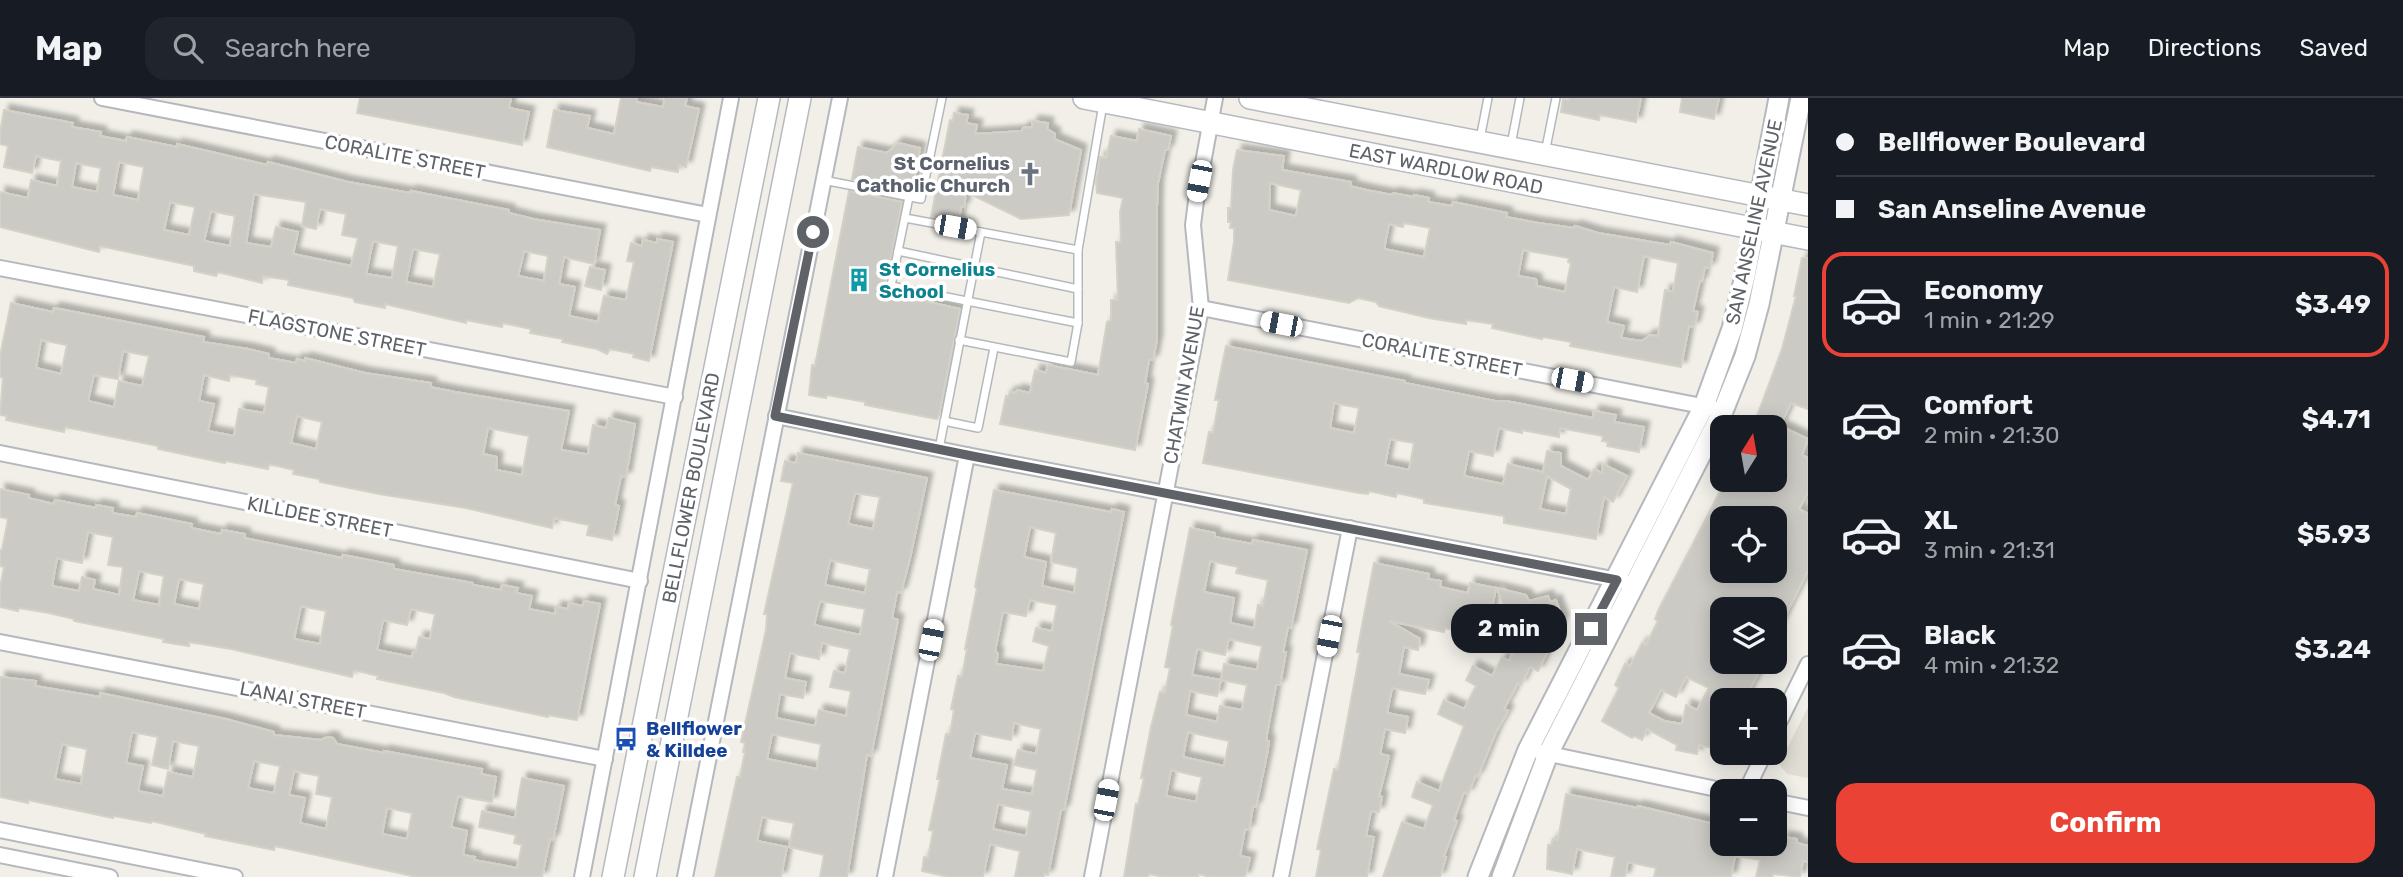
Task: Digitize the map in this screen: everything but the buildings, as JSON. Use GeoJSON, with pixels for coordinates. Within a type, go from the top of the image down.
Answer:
{"type":"FeatureCollection","features":[{"type":"Feature","properties":{"kind":"main road","name":"BELLFLOWER BOULEVARD"},"geometry":{"type":"LineString","coordinates":[[613,877],[769,98]]}},
{"type":"Feature","properties":{"kind":"main road","name":"BELLFLOWER BOULEVARD"},"geometry":{"type":"LineString","coordinates":[[645,877],[800,98]]}},
{"type":"Feature","properties":{"kind":"main road","name":"EAST WARDLOW ROAD"},"geometry":{"type":"LineString","coordinates":[[1250,98],[1808,205]]}},
{"type":"Feature","properties":{"kind":"main road","name":"EAST WARDLOW ROAD"},"geometry":{"type":"LineString","coordinates":[[1093,101],[1808,239]]}},
{"type":"Feature","properties":{"kind":"main road"},"geometry":{"type":"LineString","coordinates":[[1390,158],[1397,126]]}},
{"type":"Feature","properties":{"kind":"main road"},"geometry":{"type":"LineString","coordinates":[[1571,192],[1576,160]]}},
{"type":"Feature","properties":{"kind":"street","name":"CORALITE STREET"},"geometry":{"type":"LineString","coordinates":[[102,98],[708,215]]}},
{"type":"Feature","properties":{"kind":"street","name":"BELLFLOWER BOULEVARD"},"geometry":{"type":"LineString","coordinates":[[582,877],[731,98]]}},
{"type":"Feature","properties":{"kind":"street"},"geometry":{"type":"LineString","coordinates":[[685,877],[840,98]]}},
{"type":"Feature","properties":{"kind":"street","name":"CHATWIN AVENUE"},"geometry":{"type":"LineString","coordinates":[[1092,877],[1201,309],[1193,225],[1215,98]]}},
{"type":"Feature","properties":{"kind":"street","name":"SAN ANSELINE AVENUE"},"geometry":{"type":"LineString","coordinates":[[1502,877],[1548,754],[1626,582],[1748,345],[1774,232],[1771,197],[1779,98]]}},
{"type":"Feature","properties":{"kind":"street","name":"SAN ANSELINE AVENUE"},"geometry":{"type":"LineString","coordinates":[[1714,408],[1745,276],[1753,228],[1771,197],[1801,98]]}},
{"type":"Feature","properties":{"kind":"street","name":"FLAGSTONE STREET"},"geometry":{"type":"LineString","coordinates":[[0,268],[675,397]]}},
{"type":"Feature","properties":{"kind":"street","name":"CORALITE STREET"},"geometry":{"type":"LineString","coordinates":[[1201,309],[1714,408]]}},
{"type":"Feature","properties":{"kind":"street"},"geometry":{"type":"LineString","coordinates":[[775,416],[1626,582]]}},
{"type":"Feature","properties":{"kind":"street","name":"KILLDEE STREET"},"geometry":{"type":"LineString","coordinates":[[0,453],[640,581]]}},
{"type":"Feature","properties":{"kind":"street"},"geometry":{"type":"LineString","coordinates":[[885,877],[967,455]]}},
{"type":"Feature","properties":{"kind":"street"},"geometry":{"type":"LineString","coordinates":[[1281,877],[1350,528]]}},
{"type":"Feature","properties":{"kind":"street","name":"SAN ANSELINE AVENUE"},"geometry":{"type":"LineString","coordinates":[[1478,877],[1528,750],[1626,582]]}},
{"type":"Feature","properties":{"kind":"street","name":"LANAI STREET"},"geometry":{"type":"LineString","coordinates":[[0,642],[605,759]]}},
{"type":"Feature","properties":{"kind":"street"},"geometry":{"type":"LineString","coordinates":[[1787,707],[1808,664]]}},
{"type":"Feature","properties":{"kind":"street"},"geometry":{"type":"LineString","coordinates":[[1528,750],[1710,788]]}},
{"type":"Feature","properties":{"kind":"street"},"geometry":{"type":"LineString","coordinates":[[1787,803],[1808,807]]}},
{"type":"Feature","properties":{"kind":"street"},"geometry":{"type":"LineString","coordinates":[[0,830],[235,877]]}},
{"type":"Feature","properties":{"kind":"street"},"geometry":{"type":"LineString","coordinates":[[0,855],[110,877]]}},
{"type":"Feature","properties":{"kind":"lane"},"geometry":{"type":"LineString","coordinates":[[823,180],[920,199],[942,98]]}},
{"type":"Feature","properties":{"kind":"lane"},"geometry":{"type":"LineString","coordinates":[[1479,142],[1488,98]]}},
{"type":"Feature","properties":{"kind":"lane"},"geometry":{"type":"LineString","coordinates":[[1510,148],[1520,98]]}},
{"type":"Feature","properties":{"kind":"lane"},"geometry":{"type":"LineString","coordinates":[[1545,154],[1556,98]]}},
{"type":"Feature","properties":{"kind":"lane"},"geometry":{"type":"LineString","coordinates":[[959,340],[1072,362],[1079,323],[1078,250],[1093,101]]}},
{"type":"Feature","properties":{"kind":"lane"},"geometry":{"type":"LineString","coordinates":[[909,197],[891,286],[1079,323]]}},
{"type":"Feature","properties":{"kind":"lane"},"geometry":{"type":"LineString","coordinates":[[905,218],[1078,250]]}},
{"type":"Feature","properties":{"kind":"lane"},"geometry":{"type":"LineString","coordinates":[[939,449],[981,232]]}},
{"type":"Feature","properties":{"kind":"lane"},"geometry":{"type":"LineString","coordinates":[[898,251],[1078,289]]}},
{"type":"Feature","properties":{"kind":"lane"},"geometry":{"type":"LineString","coordinates":[[944,421],[978,428],[994,348]]}},
{"type":"Feature","properties":{"kind":"shaded area"},"geometry":{"type":"Polygon","coordinates":[[[1808,707],[1808,778],[1787,774],[1780,765],[1787,765],[1787,748],[1808,707]]]}},
{"type":"Feature","properties":{"kind":"place","name":"St Cornelius Catholic Church"},"geometry":{"type":"Point","coordinates":[1030,174]}},
{"type":"Feature","properties":{"kind":"place","name":"St Cornelius School"},"geometry":{"type":"Point","coordinates":[859,280]}},
{"type":"Feature","properties":{"kind":"place","name":"Bellflower & Killdee"},"geometry":{"type":"Point","coordinates":[626,739]}},
{"type":"Feature","properties":{"kind":"route"},"geometry":{"type":"LineString","coordinates":[[813,232],[775,416],[1617,580],[1591,629]]}}]}
